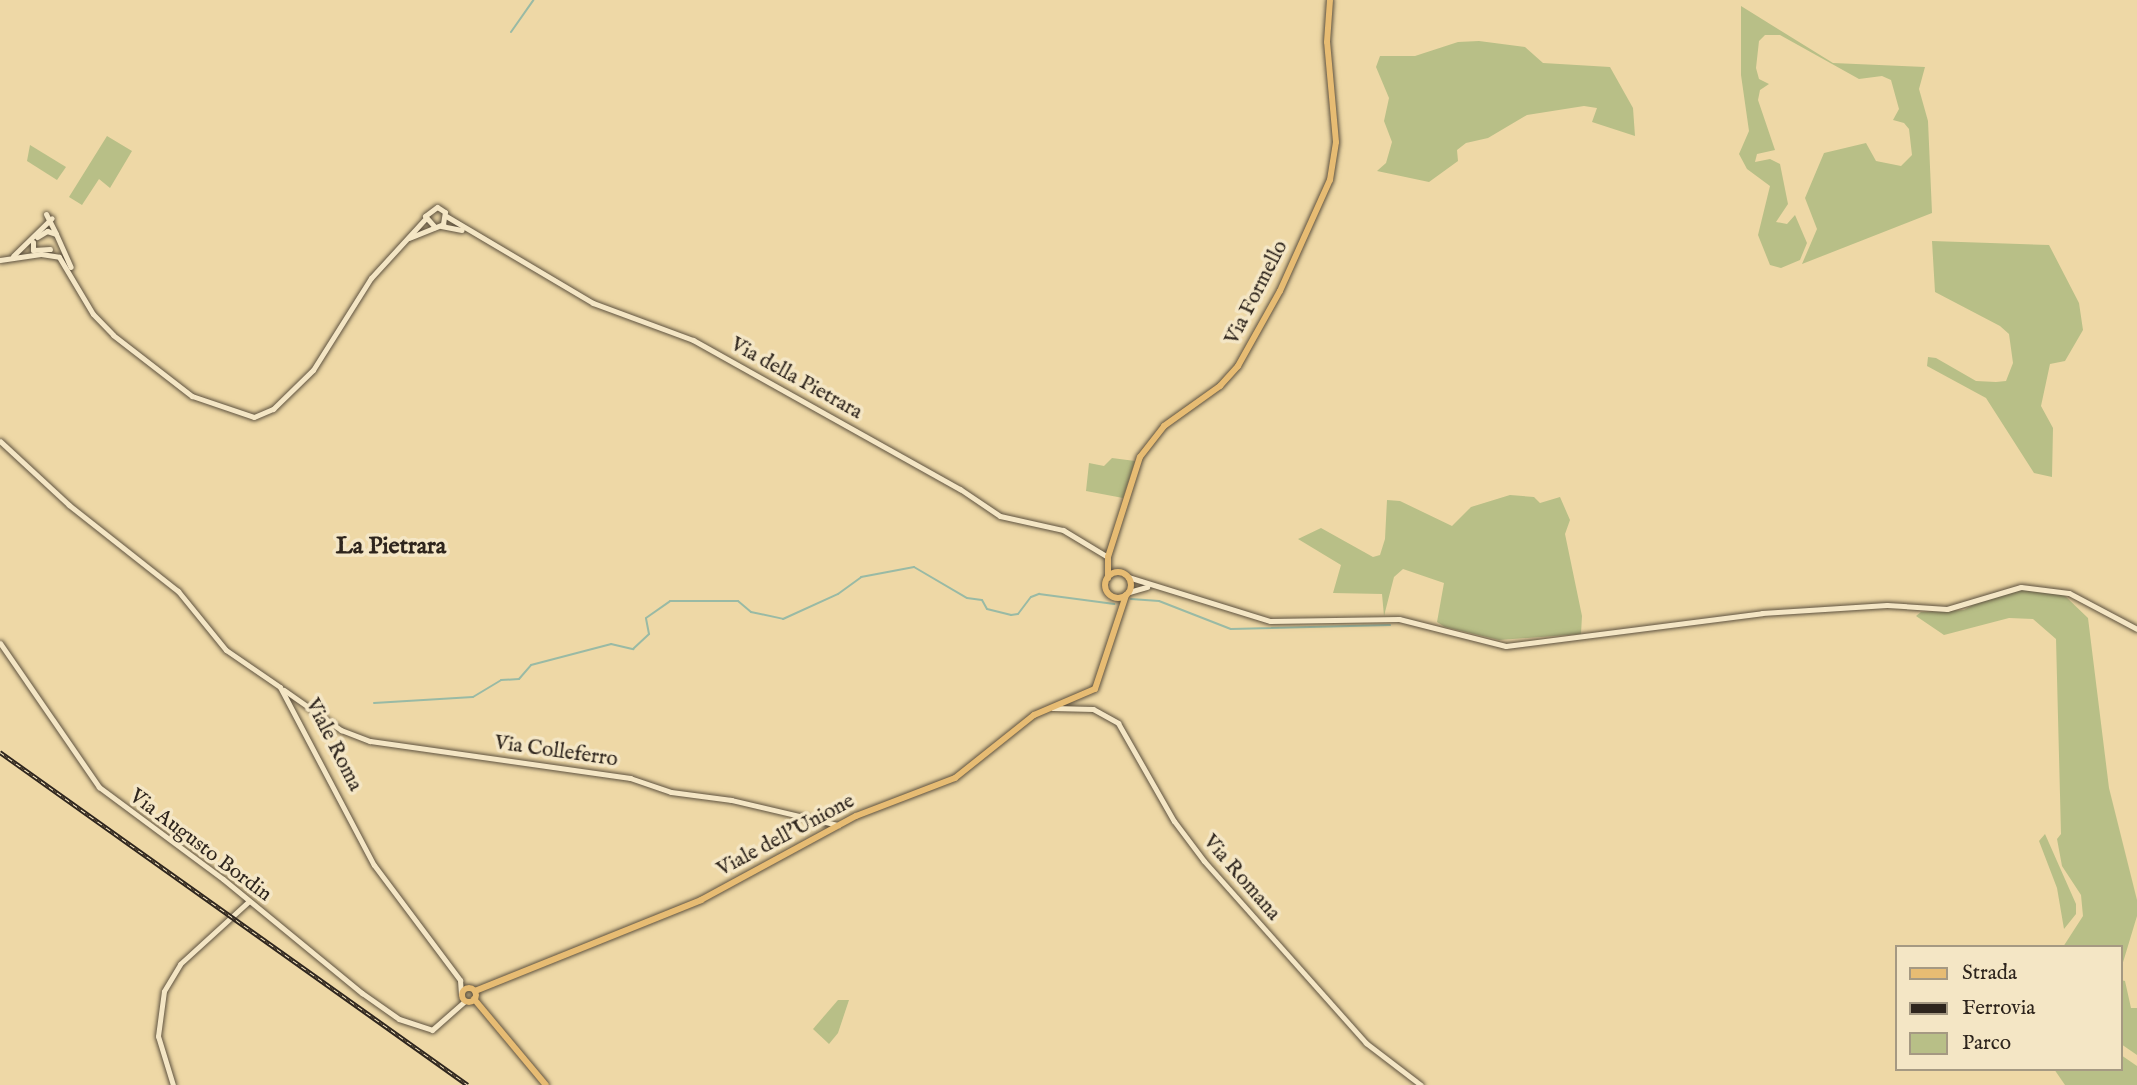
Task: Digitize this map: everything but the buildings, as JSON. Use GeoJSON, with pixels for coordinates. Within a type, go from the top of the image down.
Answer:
{"type":"FeatureCollection","features":[{"type":"Feature","properties":{"kind":"main road","name":"Via Formello"},"geometry":{"type":"LineString","coordinates":[[1117,613],[1106,587],[1108,557],[1141,454],[1164,426],[1220,386],[1240,364],[1278,296],[1330,180],[1336,144],[1327,42],[1330,0]]}},
{"type":"Feature","properties":{"kind":"main road"},"geometry":{"type":"LineString","coordinates":[[1108,557],[1124,575],[1128,594],[1117,613]]}},
{"type":"Feature","properties":{"kind":"main road"},"geometry":{"type":"LineString","coordinates":[[1108,578],[1124,575]]}},
{"type":"Feature","properties":{"kind":"main road"},"geometry":{"type":"LineString","coordinates":[[1111,596],[1128,594]]}},
{"type":"Feature","properties":{"kind":"main road","name":"Viale dell'Unione"},"geometry":{"type":"LineString","coordinates":[[475,991],[702,900],[838,825],[946,783],[1046,708],[1097,687],[1117,613]]}},
{"type":"Feature","properties":{"kind":"main road"},"geometry":{"type":"LineString","coordinates":[[461,998],[468,988],[475,991],[474,999]]}},
{"type":"Feature","properties":{"kind":"main road"},"geometry":{"type":"LineString","coordinates":[[461,998],[474,999],[546,1085]]}},
{"type":"Feature","properties":{"kind":"street"},"geometry":{"type":"LineString","coordinates":[[1,260],[26,248],[50,222],[99,322],[202,402],[249,417],[273,409],[320,362],[360,293],[398,246],[425,219],[433,207],[446,216],[438,227],[398,246]]}},
{"type":"Feature","properties":{"kind":"street","name":"Via della Pietrara"},"geometry":{"type":"LineString","coordinates":[[446,216],[465,230],[595,304],[688,337],[960,489],[999,515],[1063,530],[1108,557]]}},
{"type":"Feature","properties":{"kind":"street"},"geometry":{"type":"LineString","coordinates":[[425,219],[438,227]]}},
{"type":"Feature","properties":{"kind":"street","name":"Via della Pietrara"},"geometry":{"type":"LineString","coordinates":[[438,227],[465,230]]}},
{"type":"Feature","properties":{"kind":"street"},"geometry":{"type":"LineString","coordinates":[[50,249],[33,250],[37,237],[47,231],[57,236]]}},
{"type":"Feature","properties":{"kind":"street"},"geometry":{"type":"LineString","coordinates":[[1,260],[50,249],[57,236]]}},
{"type":"Feature","properties":{"kind":"street"},"geometry":{"type":"LineString","coordinates":[[26,248],[37,254],[61,259],[78,283]]}},
{"type":"Feature","properties":{"kind":"street","name":"Viale Roma"},"geometry":{"type":"LineString","coordinates":[[0,441],[69,505],[172,587],[229,653],[280,687],[379,874],[460,980],[461,998]]}},
{"type":"Feature","properties":{"kind":"street"},"geometry":{"type":"LineString","coordinates":[[1124,575],[1153,587],[1178,590],[1270,621],[1399,620],[1506,646],[1762,613],[1892,604],[1947,609],[2021,587],[2066,592],[2137,629]]}},
{"type":"Feature","properties":{"kind":"street"},"geometry":{"type":"LineString","coordinates":[[1128,594],[1153,587]]}},
{"type":"Feature","properties":{"kind":"street","name":"Via Augusto Bordin"},"geometry":{"type":"LineString","coordinates":[[0,643],[95,784],[249,901],[387,1012],[424,1028],[439,1027],[461,998]]}},
{"type":"Feature","properties":{"kind":"street","name":"Via Colleferro"},"geometry":{"type":"LineString","coordinates":[[280,687],[341,730],[370,741],[631,778],[671,792],[731,800],[838,825]]}},
{"type":"Feature","properties":{"kind":"street","name":"Via Romana"},"geometry":{"type":"LineString","coordinates":[[1046,708],[1093,709],[1118,723],[1174,821],[1204,861],[1366,1043],[1421,1085]]}},
{"type":"Feature","properties":{"kind":"street"},"geometry":{"type":"LineString","coordinates":[[173,1085],[158,1036],[163,991],[180,964],[249,901]]}},
{"type":"Feature","properties":{"kind":"green space"},"geometry":{"type":"Polygon","coordinates":[[[1741,6],[1833,63],[1925,67],[1919,89],[1928,121],[1932,213],[1802,264],[1817,229],[1805,198],[1824,153],[1866,143],[1876,161],[1901,166],[1912,155],[1909,129],[1904,123],[1893,120],[1899,109],[1891,80],[1882,76],[1859,79],[1780,35],[1765,35],[1759,41],[1756,68],[1759,79],[1769,84],[1760,90],[1758,100],[1775,150],[1757,154],[1755,162],[1770,159],[1780,164],[1788,204],[1776,222],[1787,224],[1795,215],[1807,243],[1800,260],[1781,268],[1770,265],[1758,235],[1770,186],[1747,169],[1739,154],[1749,131],[1741,75],[1741,6]]]}},
{"type":"Feature","properties":{"kind":"green space"},"geometry":{"type":"Polygon","coordinates":[[[1479,41],[1525,47],[1543,63],[1610,67],[1633,108],[1635,136],[1592,122],[1597,108],[1584,106],[1527,115],[1488,138],[1466,143],[1457,150],[1458,161],[1429,182],[1377,171],[1386,163],[1392,142],[1384,121],[1389,98],[1376,67],[1380,56],[1415,56],[1458,42],[1479,41]]]}},
{"type":"Feature","properties":{"kind":"green space"},"geometry":{"type":"Polygon","coordinates":[[[107,136],[132,151],[110,188],[99,179],[82,205],[69,197],[107,136]]]}},
{"type":"Feature","properties":{"kind":"green space"},"geometry":{"type":"Polygon","coordinates":[[[30,145],[66,167],[57,180],[27,161],[30,145]]]}},
{"type":"Feature","properties":{"kind":"green space"},"geometry":{"type":"Polygon","coordinates":[[[1932,241],[2049,245],[2079,303],[2083,330],[2065,361],[2050,364],[2041,406],[2053,428],[2052,477],[2034,473],[1986,398],[1927,366],[1928,357],[1936,358],[1976,381],[1996,382],[2006,381],[2013,363],[2009,334],[2000,326],[1935,292],[1932,241]]]}},
{"type":"Feature","properties":{"kind":"green space"},"geometry":{"type":"Polygon","coordinates":[[[1112,458],[1135,461],[1123,498],[1086,491],[1089,463],[1104,466],[1112,458]]]}},
{"type":"Feature","properties":{"kind":"green space"},"geometry":{"type":"Polygon","coordinates":[[[1510,495],[1534,497],[1540,503],[1560,497],[1570,520],[1565,534],[1582,616],[1581,634],[1499,640],[1445,627],[1437,622],[1444,583],[1403,569],[1394,577],[1384,616],[1382,594],[1333,593],[1341,565],[1298,539],[1321,528],[1373,557],[1380,555],[1385,539],[1387,500],[1400,501],[1452,526],[1471,507],[1510,495]]]}},
{"type":"Feature","properties":{"kind":"green space"},"geometry":{"type":"Polygon","coordinates":[[[2015,589],[2064,595],[2088,618],[2109,788],[2137,900],[2137,916],[2123,962],[2123,945],[2064,945],[2083,916],[2081,895],[2062,866],[2057,839],[2061,834],[2056,639],[2033,619],[2009,618],[1944,635],[1916,616],[1921,612],[1964,610],[1995,592],[2015,589]]]}},
{"type":"Feature","properties":{"kind":"green space"},"geometry":{"type":"Polygon","coordinates":[[[2045,834],[2076,904],[2076,914],[2064,929],[2057,888],[2039,841],[2045,834]]]}},
{"type":"Feature","properties":{"kind":"green space"},"geometry":{"type":"Polygon","coordinates":[[[2123,980],[2131,1008],[2137,1008],[2137,1055],[2123,1045],[2123,980]]]}},
{"type":"Feature","properties":{"kind":"green space"},"geometry":{"type":"Polygon","coordinates":[[[838,1000],[849,1000],[838,1033],[829,1044],[813,1029],[838,1000]]]}},
{"type":"Feature","properties":{"kind":"green space"},"geometry":{"type":"Polygon","coordinates":[[[2123,1056],[2137,1066],[2137,1085],[2065,1085],[2055,1071],[2123,1071],[2123,1056]]]}},
{"type":"Feature","properties":{"kind":"waterway"},"geometry":{"type":"LineString","coordinates":[[511,32],[533,0]]}},
{"type":"Feature","properties":{"kind":"waterway"},"geometry":{"type":"LineString","coordinates":[[374,703],[473,697],[501,680],[519,679],[531,665],[611,644],[633,649],[649,634],[646,618],[670,601],[738,601],[751,612],[783,619],[838,594],[861,577],[914,567],[967,598],[982,600],[987,609],[1011,615],[1018,614],[1031,597],[1039,594],[1114,604]]}},
{"type":"Feature","properties":{"kind":"waterway"},"geometry":{"type":"LineString","coordinates":[[1131,599],[1159,601],[1231,629],[1390,625]]}},
{"type":"Feature","properties":{"kind":"railway"},"geometry":{"type":"LineString","coordinates":[[0,752],[468,1085]]}},
{"type":"Feature","properties":{"kind":"district","name":"La Pietrara"},"geometry":{"type":"Point","coordinates":[391,547]}}]}
